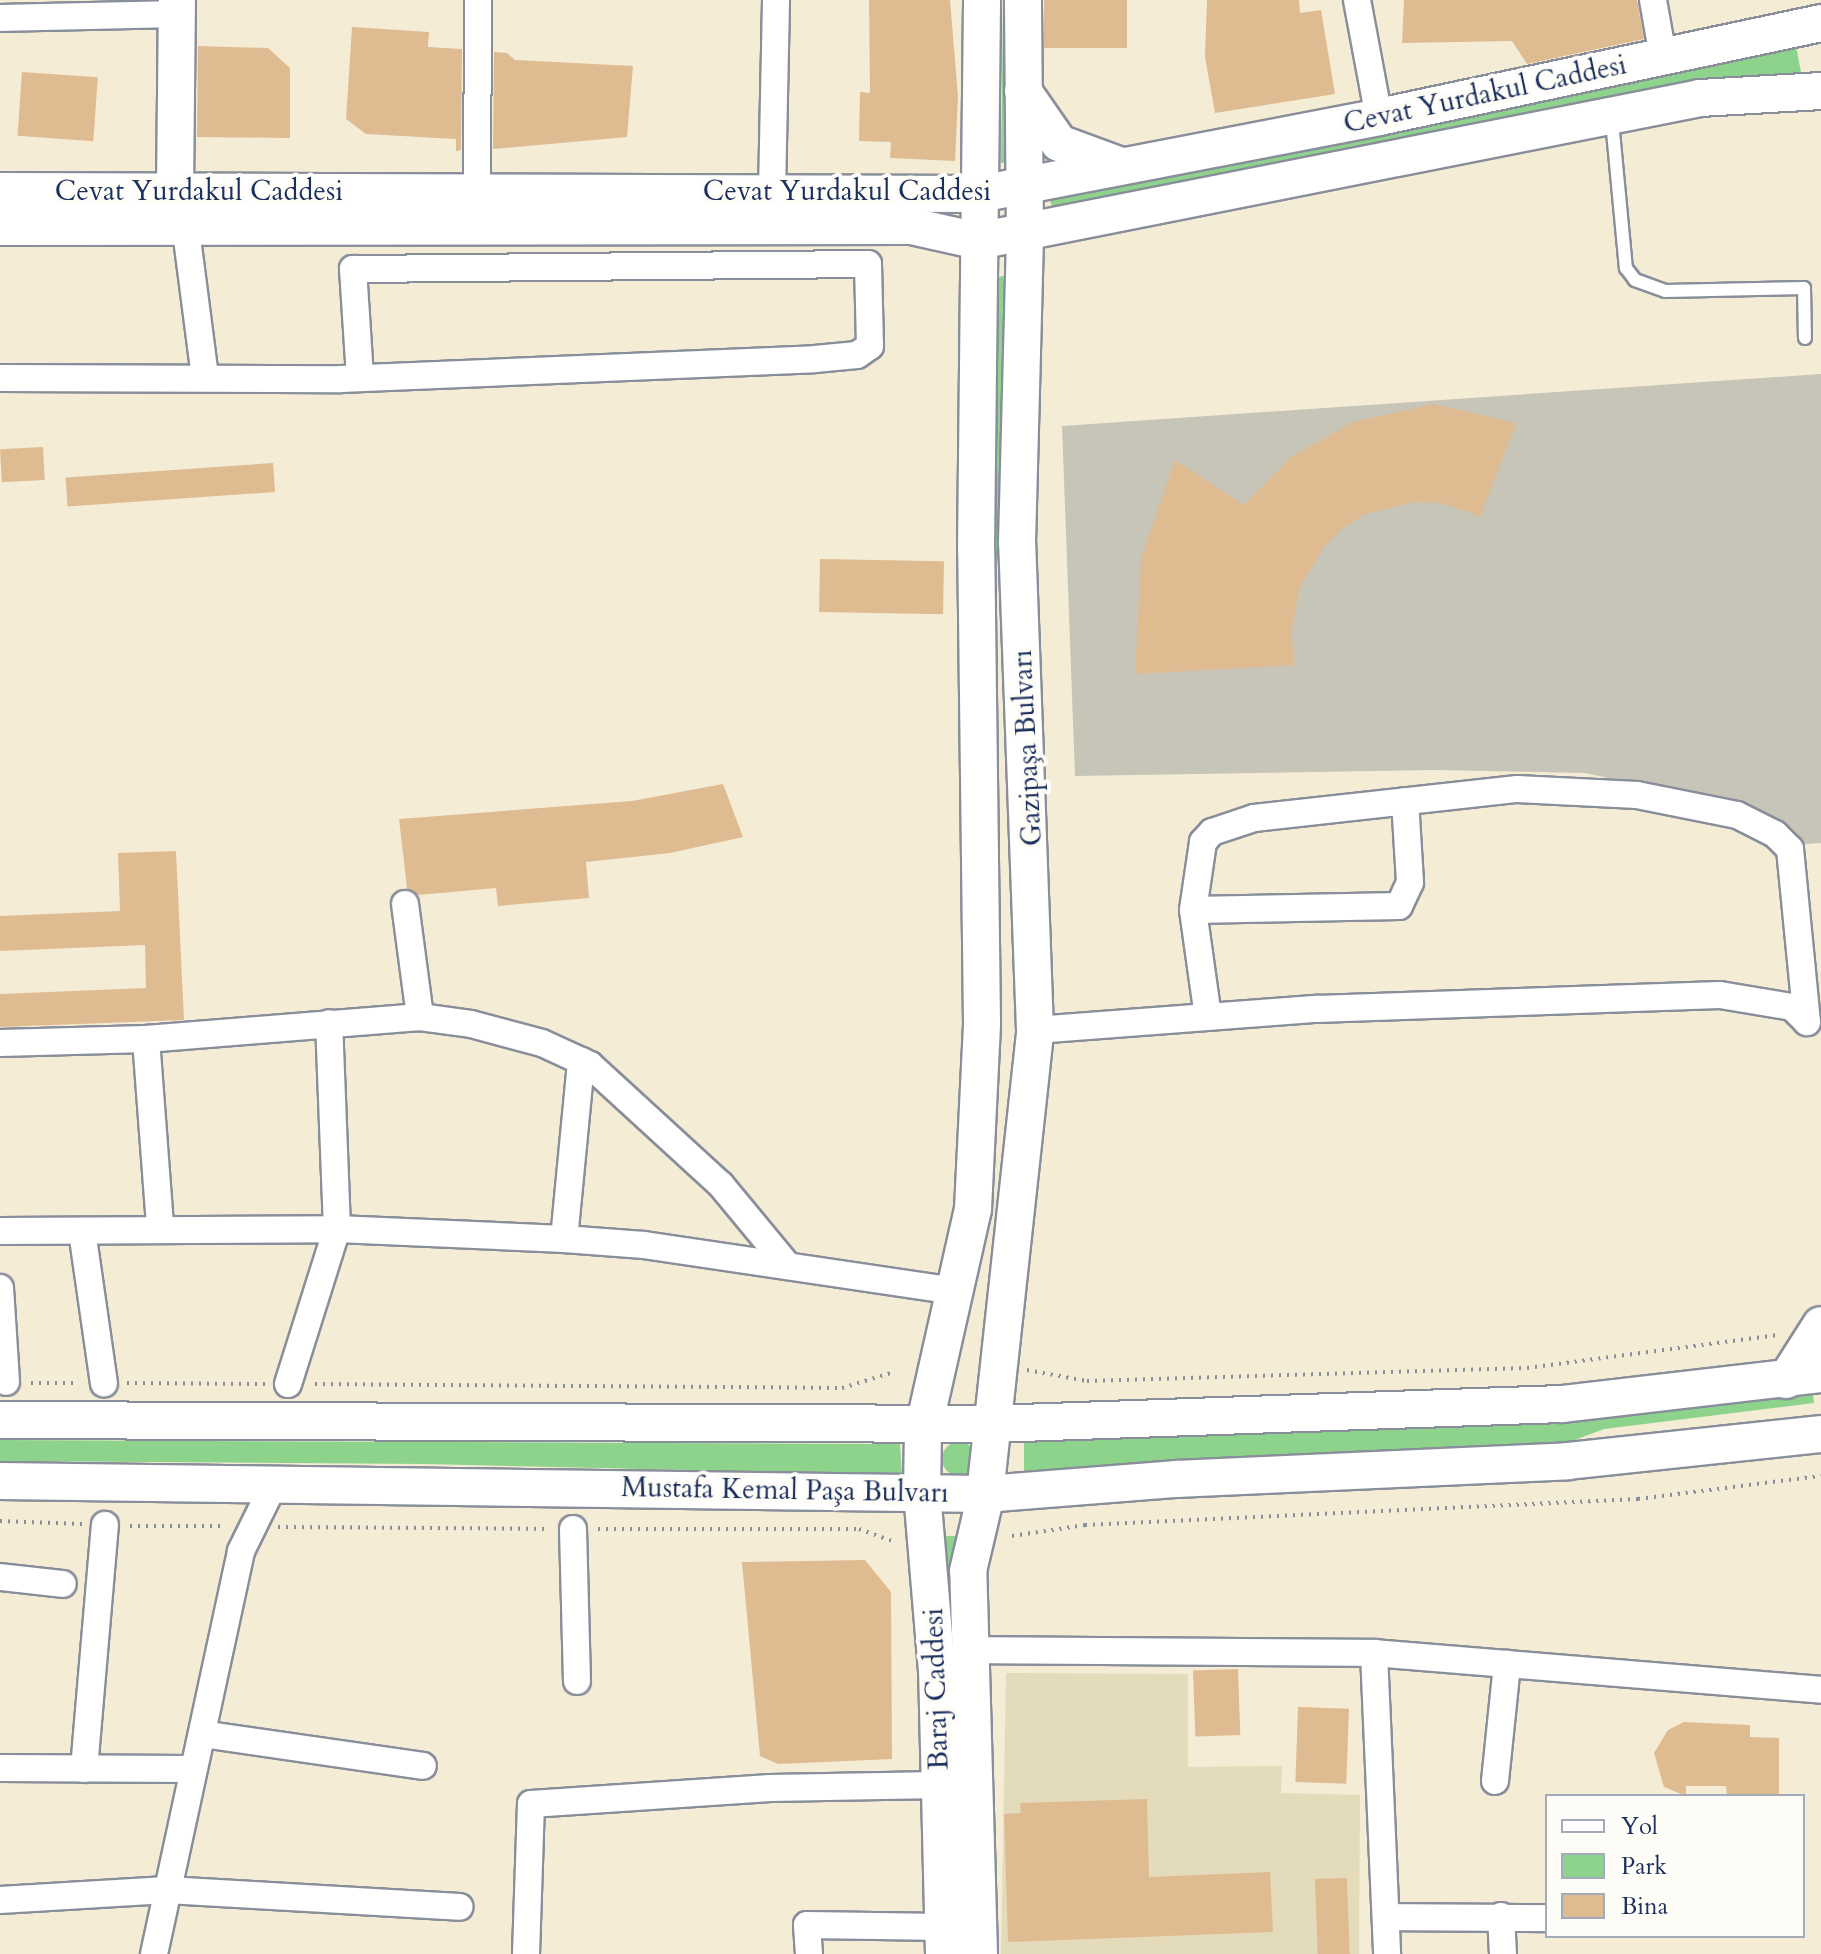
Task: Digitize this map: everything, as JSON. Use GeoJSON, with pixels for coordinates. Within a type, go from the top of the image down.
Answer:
{"type":"FeatureCollection","features":[{"type":"Feature","properties":{"kind":"main road","name":"Gazipaşa Bulvarı"},"geometry":{"type":"LineString","coordinates":[[925,1424],[973,1209],[984,853],[976,549],[982,0]]}},
{"type":"Feature","properties":{"kind":"main road","name":"Gazipaşa Bulvarı"},"geometry":{"type":"LineString","coordinates":[[985,1494],[1035,1030],[1032,842],[1017,543],[1025,235],[1023,0]]}},
{"type":"Feature","properties":{"kind":"main road"},"geometry":{"type":"LineString","coordinates":[[175,188],[177,7]]}},
{"type":"Feature","properties":{"kind":"main road","name":"Cevat Yurdakul Caddesi"},"geometry":{"type":"LineString","coordinates":[[0,191],[175,188],[477,193],[980,194],[1379,117],[1821,23]]}},
{"type":"Feature","properties":{"kind":"main road"},"geometry":{"type":"LineString","coordinates":[[1023,91],[1059,143],[1075,153],[1125,167]]}},
{"type":"Feature","properties":{"kind":"main road","name":"Cevat Yurdakul Caddesi"},"geometry":{"type":"LineString","coordinates":[[0,227],[185,223],[911,226],[978,241],[1025,235],[1610,114],[1700,98],[1821,91]]}},
{"type":"Feature","properties":{"kind":"main road"},"geometry":{"type":"LineString","coordinates":[[1786,1380],[1805,1329]]}},
{"type":"Feature","properties":{"kind":"main road"},"geometry":{"type":"LineString","coordinates":[[0,1420],[992,1424],[1562,1404],[1821,1374]]}},
{"type":"Feature","properties":{"kind":"main road","name":"Baraj Caddesi"},"geometry":{"type":"LineString","coordinates":[[925,1424],[922,1494],[928,1552],[940,1785],[944,1940]]}},
{"type":"Feature","properties":{"kind":"main road","name":"Mustafa Kemal Paşa Bulvarı"},"geometry":{"type":"LineString","coordinates":[[0,1481],[765,1487],[985,1494],[1568,1461],[1821,1434]]}},
{"type":"Feature","properties":{"kind":"main road","name":"Baraj Caddesi"},"geometry":{"type":"LineString","coordinates":[[979,1954],[968,1571],[985,1494]]}},
{"type":"Feature","properties":{"kind":"street"},"geometry":{"type":"LineString","coordinates":[[477,193],[478,0]]}},
{"type":"Feature","properties":{"kind":"street"},"geometry":{"type":"LineString","coordinates":[[772,192],[776,0]]}},
{"type":"Feature","properties":{"kind":"street"},"geometry":{"type":"LineString","coordinates":[[1357,0],[1379,117]]}},
{"type":"Feature","properties":{"kind":"street"},"geometry":{"type":"LineString","coordinates":[[1653,0],[1663,57]]}},
{"type":"Feature","properties":{"kind":"street"},"geometry":{"type":"LineString","coordinates":[[0,18],[177,7]]}},
{"type":"Feature","properties":{"kind":"street"},"geometry":{"type":"LineString","coordinates":[[185,223],[205,378]]}},
{"type":"Feature","properties":{"kind":"street"},"geometry":{"type":"LineString","coordinates":[[0,378],[360,378],[857,355],[870,346],[868,264],[353,269],[360,378]]}},
{"type":"Feature","properties":{"kind":"street"},"geometry":{"type":"LineString","coordinates":[[1035,1030],[1208,1017],[1720,995],[1792,1007],[1807,1022],[1790,849],[1775,834],[1737,815],[1637,795],[1517,789],[1225,825],[1203,842],[1193,910],[1208,1017]]}},
{"type":"Feature","properties":{"kind":"street"},"geometry":{"type":"LineString","coordinates":[[1193,910],[1399,906],[1410,882],[1405,801]]}},
{"type":"Feature","properties":{"kind":"street"},"geometry":{"type":"LineString","coordinates":[[405,904],[420,1017]]}},
{"type":"Feature","properties":{"kind":"street"},"geometry":{"type":"LineString","coordinates":[[0,1043],[146,1039],[420,1017],[471,1024],[542,1043],[581,1061],[721,1185],[788,1266]]}},
{"type":"Feature","properties":{"kind":"street"},"geometry":{"type":"LineString","coordinates":[[288,1384],[337,1229],[329,1023]]}},
{"type":"Feature","properties":{"kind":"street"},"geometry":{"type":"LineString","coordinates":[[146,1039],[160,1227]]}},
{"type":"Feature","properties":{"kind":"street"},"geometry":{"type":"LineString","coordinates":[[564,1239],[581,1061]]}},
{"type":"Feature","properties":{"kind":"street"},"geometry":{"type":"LineString","coordinates":[[0,1231],[160,1227],[337,1229],[564,1239],[788,1266],[957,1291]]}},
{"type":"Feature","properties":{"kind":"street"},"geometry":{"type":"LineString","coordinates":[[82,1231],[104,1383]]}},
{"type":"Feature","properties":{"kind":"street"},"geometry":{"type":"LineString","coordinates":[[0,1288],[6,1382]]}},
{"type":"Feature","properties":{"kind":"street"},"geometry":{"type":"LineString","coordinates":[[154,1954],[190,1769],[202,1734],[241,1551],[274,1484]]}},
{"type":"Feature","properties":{"kind":"street"},"geometry":{"type":"LineString","coordinates":[[84,1769],[105,1525]]}},
{"type":"Feature","properties":{"kind":"street"},"geometry":{"type":"LineString","coordinates":[[573,1529],[577,1681]]}},
{"type":"Feature","properties":{"kind":"street"},"geometry":{"type":"LineString","coordinates":[[0,1577],[63,1584]]}},
{"type":"Feature","properties":{"kind":"street"},"geometry":{"type":"LineString","coordinates":[[968,1650],[1374,1653],[1821,1690]]}},
{"type":"Feature","properties":{"kind":"street"},"geometry":{"type":"LineString","coordinates":[[1374,1653],[1387,1954]]}},
{"type":"Feature","properties":{"kind":"street"},"geometry":{"type":"LineString","coordinates":[[1495,1781],[1507,1664]]}},
{"type":"Feature","properties":{"kind":"street"},"geometry":{"type":"LineString","coordinates":[[202,1734],[423,1766]]}},
{"type":"Feature","properties":{"kind":"street"},"geometry":{"type":"LineString","coordinates":[[0,1768],[190,1769]]}},
{"type":"Feature","properties":{"kind":"street"},"geometry":{"type":"LineString","coordinates":[[526,1954],[531,1804],[770,1788],[940,1785]]}},
{"type":"Feature","properties":{"kind":"street"},"geometry":{"type":"LineString","coordinates":[[0,1900],[167,1890],[460,1907]]}},
{"type":"Feature","properties":{"kind":"street"},"geometry":{"type":"LineString","coordinates":[[1501,1916],[1503,1954]]}},
{"type":"Feature","properties":{"kind":"street"},"geometry":{"type":"LineString","coordinates":[[1386,1917],[1545,1918]]}},
{"type":"Feature","properties":{"kind":"street"},"geometry":{"type":"LineString","coordinates":[[809,1954],[807,1925],[944,1940]]}},
{"type":"Feature","properties":{"kind":"lane"},"geometry":{"type":"LineString","coordinates":[[1610,114],[1629,274],[1643,286],[1665,291],[1804,288],[1805,338]]}},
{"type":"Feature","properties":{"kind":"path"},"geometry":{"type":"LineString","coordinates":[[1027,1370],[1101,1381],[1527,1368],[1805,1329]]}},
{"type":"Feature","properties":{"kind":"path"},"geometry":{"type":"LineString","coordinates":[[6,1382],[842,1388],[894,1372]]}},
{"type":"Feature","properties":{"kind":"path"},"geometry":{"type":"LineString","coordinates":[[1012,1536],[1085,1525],[1638,1499],[1821,1476]]}},
{"type":"Feature","properties":{"kind":"path"},"geometry":{"type":"LineString","coordinates":[[0,1521],[252,1527],[859,1529],[886,1535],[910,1554],[928,1552]]}},
{"type":"Feature","properties":{"kind":"shaded area"},"geometry":{"type":"Polygon","coordinates":[[[1821,374],[1821,843],[1804,844],[1759,810],[1585,773],[1435,770],[1075,776],[1062,426],[1821,374]]]}},
{"type":"Feature","properties":{"kind":"shaded area"},"geometry":{"type":"Polygon","coordinates":[[[1006,1673],[1188,1674],[1188,1767],[1282,1766],[1281,1793],[1360,1795],[1359,1954],[1001,1954],[1006,1673]]]}},
{"type":"Feature","properties":{"kind":"green space"},"geometry":{"type":"Polygon","coordinates":[[[1003,0],[1012,0],[1012,162],[1001,163],[1003,0]]]}},
{"type":"Feature","properties":{"kind":"green space"},"geometry":{"type":"Polygon","coordinates":[[[1795,41],[1802,77],[1703,79],[1053,210],[1050,200],[1698,68],[1795,41]]]}},
{"type":"Feature","properties":{"kind":"green space"},"geometry":{"type":"Polygon","coordinates":[[[1008,275],[1004,556],[994,557],[994,278],[1008,275]]]}},
{"type":"Feature","properties":{"kind":"green space"},"geometry":{"type":"Polygon","coordinates":[[[1813,1395],[1814,1403],[1604,1429],[1564,1444],[1232,1457],[1024,1471],[1024,1441],[1580,1421],[1813,1395]]]}},
{"type":"Feature","properties":{"kind":"green space"},"geometry":{"type":"Polygon","coordinates":[[[0,1440],[900,1444],[902,1475],[425,1464],[0,1461],[0,1440]]]}},
{"type":"Feature","properties":{"kind":"green space"},"geometry":{"type":"Polygon","coordinates":[[[959,1442],[971,1447],[976,1459],[971,1471],[959,1476],[947,1471],[942,1459],[947,1447],[959,1442]]]}},
{"type":"Feature","properties":{"kind":"green space"},"geometry":{"type":"Polygon","coordinates":[[[945,1536],[957,1536],[962,1954],[948,1587],[945,1536]]]}},
{"type":"Feature","properties":{"kind":"building"},"geometry":{"type":"Polygon","coordinates":[[[869,0],[950,0],[958,96],[955,161],[890,158],[891,142],[859,141],[860,92],[870,93],[869,0]]]}},
{"type":"Feature","properties":{"kind":"building"},"geometry":{"type":"Polygon","coordinates":[[[1044,0],[1127,0],[1127,48],[1044,48],[1044,0]]]}},
{"type":"Feature","properties":{"kind":"building"},"geometry":{"type":"Polygon","coordinates":[[[1207,0],[1299,0],[1300,13],[1321,10],[1335,94],[1215,113],[1205,57],[1207,0]]]}},
{"type":"Feature","properties":{"kind":"building"},"geometry":{"type":"Polygon","coordinates":[[[1404,0],[1637,0],[1644,39],[1527,64],[1512,41],[1402,43],[1404,0]]]}},
{"type":"Feature","properties":{"kind":"building"},"geometry":{"type":"Polygon","coordinates":[[[352,27],[429,32],[428,47],[462,49],[461,150],[456,151],[456,139],[366,134],[346,119],[352,27]]]}},
{"type":"Feature","properties":{"kind":"building"},"geometry":{"type":"Polygon","coordinates":[[[198,46],[268,48],[290,68],[290,138],[197,137],[198,46]]]}},
{"type":"Feature","properties":{"kind":"building"},"geometry":{"type":"Polygon","coordinates":[[[494,52],[507,53],[515,60],[633,66],[627,137],[493,149],[494,52]]]}},
{"type":"Feature","properties":{"kind":"building"},"geometry":{"type":"Polygon","coordinates":[[[22,72],[98,77],[93,141],[18,136],[22,72]]]}},
{"type":"Feature","properties":{"kind":"building"},"geometry":{"type":"Polygon","coordinates":[[[1433,404],[1516,423],[1480,517],[1442,503],[1415,502],[1365,514],[1342,529],[1325,545],[1299,589],[1291,634],[1295,665],[1135,674],[1141,559],[1175,460],[1244,505],[1291,457],[1353,422],[1433,404]]]}},
{"type":"Feature","properties":{"kind":"building"},"geometry":{"type":"Polygon","coordinates":[[[43,447],[45,480],[2,482],[0,449],[43,447]]]}},
{"type":"Feature","properties":{"kind":"building"},"geometry":{"type":"Polygon","coordinates":[[[273,463],[275,492],[68,506],[66,478],[273,463]]]}},
{"type":"Feature","properties":{"kind":"building"},"geometry":{"type":"Polygon","coordinates":[[[820,559],[944,561],[943,614],[819,612],[820,559]]]}},
{"type":"Feature","properties":{"kind":"building"},"geometry":{"type":"Polygon","coordinates":[[[723,784],[743,837],[670,853],[586,862],[589,898],[498,906],[496,888],[418,895],[407,888],[399,819],[632,801],[723,784]]]}},
{"type":"Feature","properties":{"kind":"building"},"geometry":{"type":"Polygon","coordinates":[[[176,851],[184,1020],[0,1027],[0,994],[146,988],[145,945],[0,951],[0,916],[120,911],[118,853],[176,851]]]}},
{"type":"Feature","properties":{"kind":"building"},"geometry":{"type":"Polygon","coordinates":[[[865,1560],[891,1592],[892,1759],[778,1764],[760,1756],[742,1562],[865,1560]]]}},
{"type":"Feature","properties":{"kind":"building"},"geometry":{"type":"Polygon","coordinates":[[[1238,1669],[1240,1735],[1195,1737],[1193,1671],[1238,1669]]]}},
{"type":"Feature","properties":{"kind":"building"},"geometry":{"type":"Polygon","coordinates":[[[1298,1707],[1349,1709],[1346,1784],[1295,1782],[1298,1707]]]}},
{"type":"Feature","properties":{"kind":"building"},"geometry":{"type":"Polygon","coordinates":[[[1684,1722],[1750,1725],[1750,1737],[1779,1738],[1779,1794],[1727,1794],[1726,1786],[1686,1786],[1686,1794],[1681,1794],[1664,1787],[1654,1753],[1668,1730],[1684,1722]]]}},
{"type":"Feature","properties":{"kind":"building"},"geometry":{"type":"Polygon","coordinates":[[[1147,1799],[1149,1877],[1270,1872],[1273,1932],[1008,1942],[1004,1814],[1021,1813],[1020,1803],[1147,1799]]]}},
{"type":"Feature","properties":{"kind":"building"},"geometry":{"type":"Polygon","coordinates":[[[1347,1878],[1350,1954],[1318,1954],[1315,1879],[1347,1878]]]}}]}
